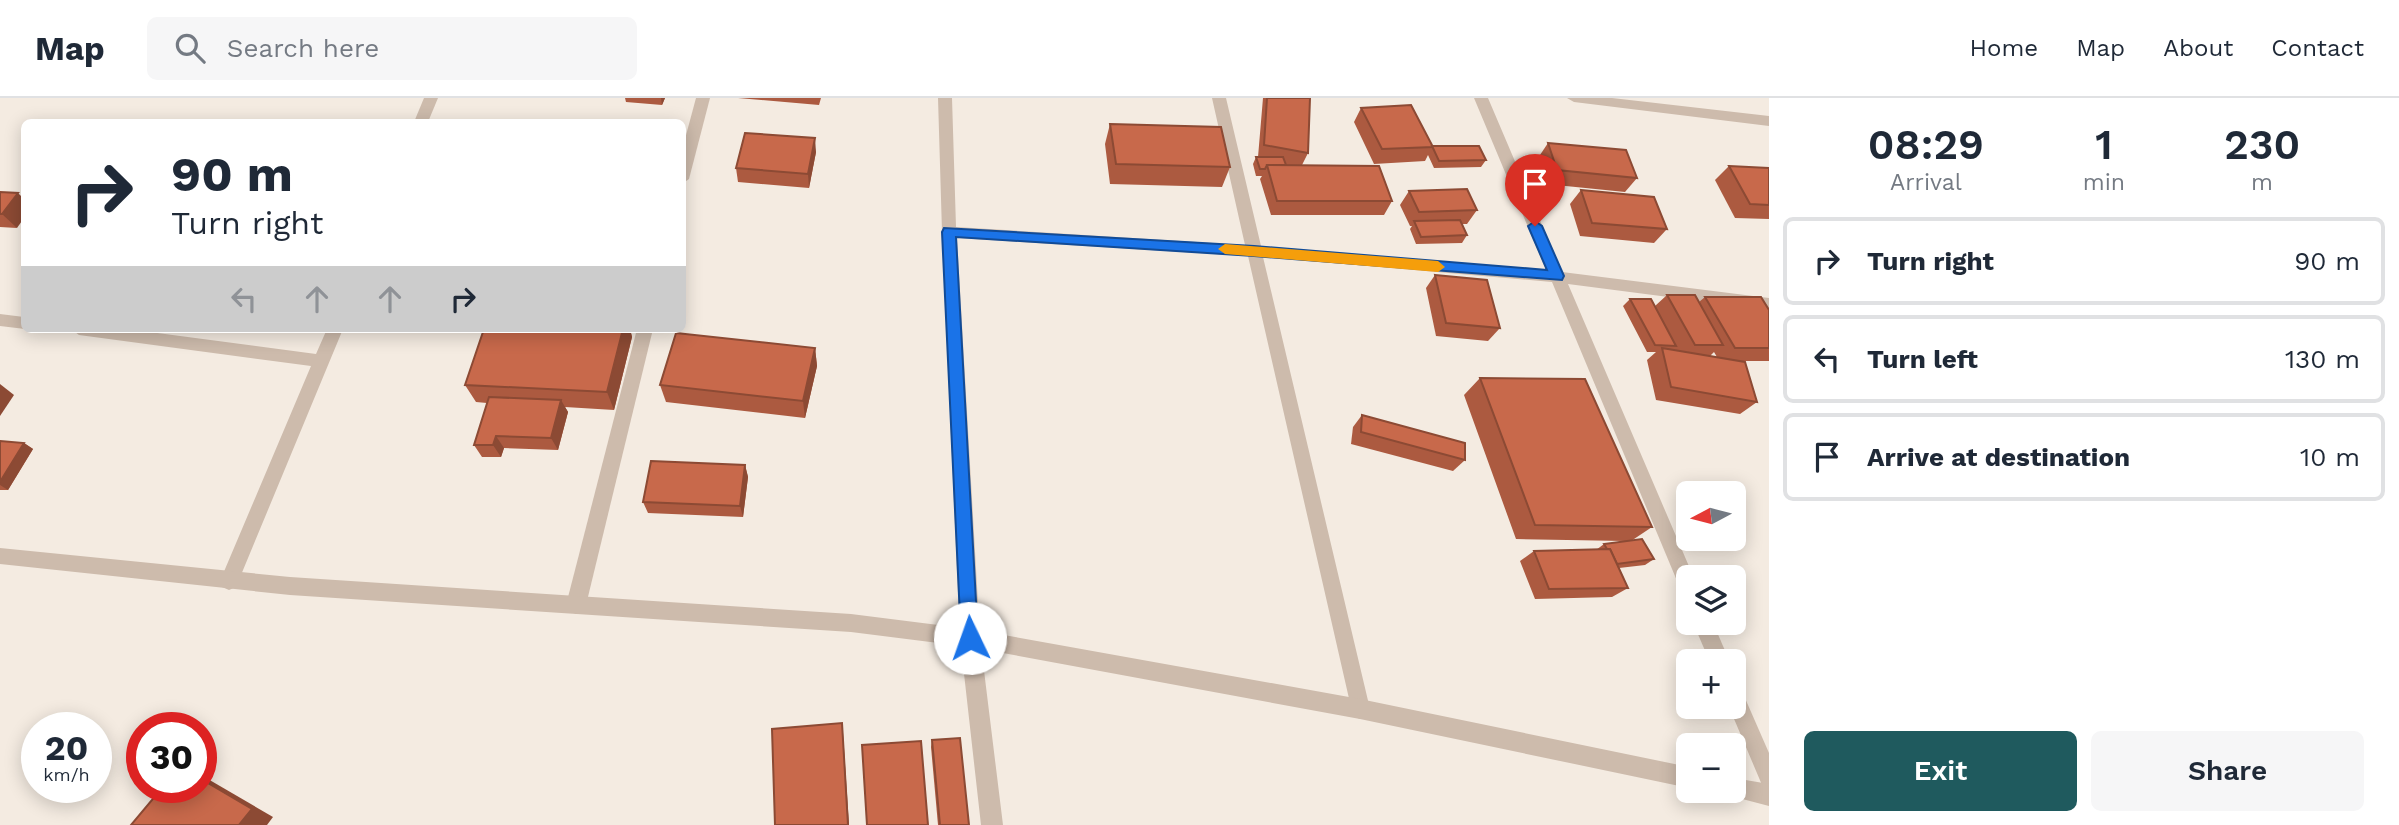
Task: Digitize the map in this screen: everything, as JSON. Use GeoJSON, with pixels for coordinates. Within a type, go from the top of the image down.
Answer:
{"type":"FeatureCollection","features":[{"type":"Feature","properties":{"kind":"street"},"geometry":{"type":"LineString","coordinates":[[422,119],[431,98]]}},
{"type":"Feature","properties":{"kind":"street"},"geometry":{"type":"LineString","coordinates":[[686,164],[703,98]]}},
{"type":"Feature","properties":{"kind":"street"},"geometry":{"type":"LineString","coordinates":[[945,98],[949,232],[970,638],[992,825]]}},
{"type":"Feature","properties":{"kind":"street"},"geometry":{"type":"LineString","coordinates":[[1219,98],[1360,709]]}},
{"type":"Feature","properties":{"kind":"street"},"geometry":{"type":"LineString","coordinates":[[1481,98],[1679,565]]}},
{"type":"Feature","properties":{"kind":"street"},"geometry":{"type":"LineString","coordinates":[[1574,98],[1769,121]]}},
{"type":"Feature","properties":{"kind":"street"},"geometry":{"type":"LineString","coordinates":[[949,232],[1254,251],[1557,276],[1769,304]]}},
{"type":"Feature","properties":{"kind":"street"},"geometry":{"type":"LineString","coordinates":[[0,320],[21,323]]}},
{"type":"Feature","properties":{"kind":"street"},"geometry":{"type":"LineString","coordinates":[[109,333],[322,361]]}},
{"type":"Feature","properties":{"kind":"street"},"geometry":{"type":"LineString","coordinates":[[229,581],[333,333]]}},
{"type":"Feature","properties":{"kind":"street"},"geometry":{"type":"LineString","coordinates":[[576,605],[644,333]]}},
{"type":"Feature","properties":{"kind":"street"},"geometry":{"type":"LineString","coordinates":[[0,556],[229,581],[851,623],[970,638],[1360,709],[1676,775]]}},
{"type":"Feature","properties":{"kind":"street"},"geometry":{"type":"LineString","coordinates":[[1744,719],[1769,778]]}},
{"type":"Feature","properties":{"kind":"street"},"geometry":{"type":"LineString","coordinates":[[1746,790],[1769,795]]}},
{"type":"Feature","properties":{"kind":"building"},"geometry":{"type":"Polygon","coordinates":[[[1267,98],[1310,98],[1308,153],[1264,145],[1267,98]]]}},
{"type":"Feature","properties":{"kind":"building"},"geometry":{"type":"Polygon","coordinates":[[[1411,105],[1433,147],[1382,149],[1361,108],[1411,105]]]}},
{"type":"Feature","properties":{"kind":"building"},"geometry":{"type":"Polygon","coordinates":[[[1110,124],[1221,127],[1230,167],[1116,164],[1110,124]]]}},
{"type":"Feature","properties":{"kind":"building"},"geometry":{"type":"Polygon","coordinates":[[[745,133],[815,138],[808,174],[736,168],[745,133]]]}},
{"type":"Feature","properties":{"kind":"building"},"geometry":{"type":"Polygon","coordinates":[[[1548,143],[1626,150],[1637,178],[1557,170],[1548,143]]]}},
{"type":"Feature","properties":{"kind":"building"},"geometry":{"type":"Polygon","coordinates":[[[1432,146],[1479,146],[1486,160],[1439,161],[1432,146]]]}},
{"type":"Feature","properties":{"kind":"building"},"geometry":{"type":"Polygon","coordinates":[[[1256,157],[1283,157],[1286,165],[1267,165],[1265,169],[1260,169],[1256,157]]]}},
{"type":"Feature","properties":{"kind":"building"},"geometry":{"type":"Polygon","coordinates":[[[1267,165],[1379,166],[1392,201],[1277,201],[1267,165]]]}},
{"type":"Feature","properties":{"kind":"building"},"geometry":{"type":"Polygon","coordinates":[[[1729,166],[1769,168],[1769,205],[1750,204],[1729,166]]]}},
{"type":"Feature","properties":{"kind":"building"},"geometry":{"type":"Polygon","coordinates":[[[1467,189],[1477,210],[1419,212],[1409,191],[1467,189]]]}},
{"type":"Feature","properties":{"kind":"building"},"geometry":{"type":"Polygon","coordinates":[[[1581,190],[1654,197],[1667,229],[1592,223],[1581,190]]]}},
{"type":"Feature","properties":{"kind":"building"},"geometry":{"type":"Polygon","coordinates":[[[0,192],[18,193],[2,214],[0,214],[0,192]]]}},
{"type":"Feature","properties":{"kind":"building"},"geometry":{"type":"Polygon","coordinates":[[[1460,220],[1467,235],[1421,237],[1414,221],[1460,220]]]}},
{"type":"Feature","properties":{"kind":"building"},"geometry":{"type":"Polygon","coordinates":[[[1435,275],[1487,280],[1500,328],[1446,323],[1435,275]]]}},
{"type":"Feature","properties":{"kind":"building"},"geometry":{"type":"Polygon","coordinates":[[[1667,295],[1695,295],[1723,345],[1695,345],[1667,295]]]}},
{"type":"Feature","properties":{"kind":"building"},"geometry":{"type":"Polygon","coordinates":[[[1705,297],[1761,297],[1769,310],[1769,348],[1735,348],[1705,297]]]}},
{"type":"Feature","properties":{"kind":"building"},"geometry":{"type":"Polygon","coordinates":[[[1630,299],[1651,299],[1676,346],[1655,345],[1630,299]]]}},
{"type":"Feature","properties":{"kind":"building"},"geometry":{"type":"Polygon","coordinates":[[[483,333],[622,333],[607,392],[465,385],[483,333]]]}},
{"type":"Feature","properties":{"kind":"building"},"geometry":{"type":"Polygon","coordinates":[[[676,333],[815,348],[803,401],[660,385],[676,333]]]}},
{"type":"Feature","properties":{"kind":"building"},"geometry":{"type":"Polygon","coordinates":[[[1662,348],[1745,362],[1757,402],[1671,387],[1662,348]]]}},
{"type":"Feature","properties":{"kind":"building"},"geometry":{"type":"Polygon","coordinates":[[[1480,378],[1585,379],[1652,527],[1535,525],[1480,378]]]}},
{"type":"Feature","properties":{"kind":"building"},"geometry":{"type":"Polygon","coordinates":[[[489,397],[561,400],[551,438],[496,436],[493,445],[474,445],[489,397]]]}},
{"type":"Feature","properties":{"kind":"building"},"geometry":{"type":"Polygon","coordinates":[[[1362,415],[1465,443],[1465,460],[1361,432],[1362,415]]]}},
{"type":"Feature","properties":{"kind":"building"},"geometry":{"type":"Polygon","coordinates":[[[0,441],[24,443],[0,482],[0,441]]]}},
{"type":"Feature","properties":{"kind":"building"},"geometry":{"type":"Polygon","coordinates":[[[651,461],[745,465],[740,506],[643,502],[651,461]]]}},
{"type":"Feature","properties":{"kind":"building"},"geometry":{"type":"Polygon","coordinates":[[[1642,539],[1654,559],[1617,564],[1610,549],[1604,544],[1642,539]]]}},
{"type":"Feature","properties":{"kind":"building"},"geometry":{"type":"Polygon","coordinates":[[[1610,549],[1628,588],[1549,589],[1534,551],[1610,549]]]}},
{"type":"Feature","properties":{"kind":"building"},"geometry":{"type":"Polygon","coordinates":[[[842,723],[848,825],[775,825],[772,729],[842,723]]]}},
{"type":"Feature","properties":{"kind":"building"},"geometry":{"type":"Polygon","coordinates":[[[960,738],[969,825],[940,825],[932,740],[960,738]]]}},
{"type":"Feature","properties":{"kind":"building"},"geometry":{"type":"Polygon","coordinates":[[[921,741],[928,825],[867,825],[862,745],[921,741]]]}},
{"type":"Feature","properties":{"kind":"building"},"geometry":{"type":"Polygon","coordinates":[[[217,788],[252,809],[239,825],[131,825],[149,803],[217,803],[217,788]]]}},
{"type":"Feature","properties":{"kind":"slow traffic"},"geometry":{"type":"LineString","coordinates":[[1225,249],[1438,267]]}},
{"type":"Feature","properties":{"kind":"route"},"geometry":{"type":"LineString","coordinates":[[970,638],[949,232],[1254,251],[1557,276],[1535,226]]}}]}
